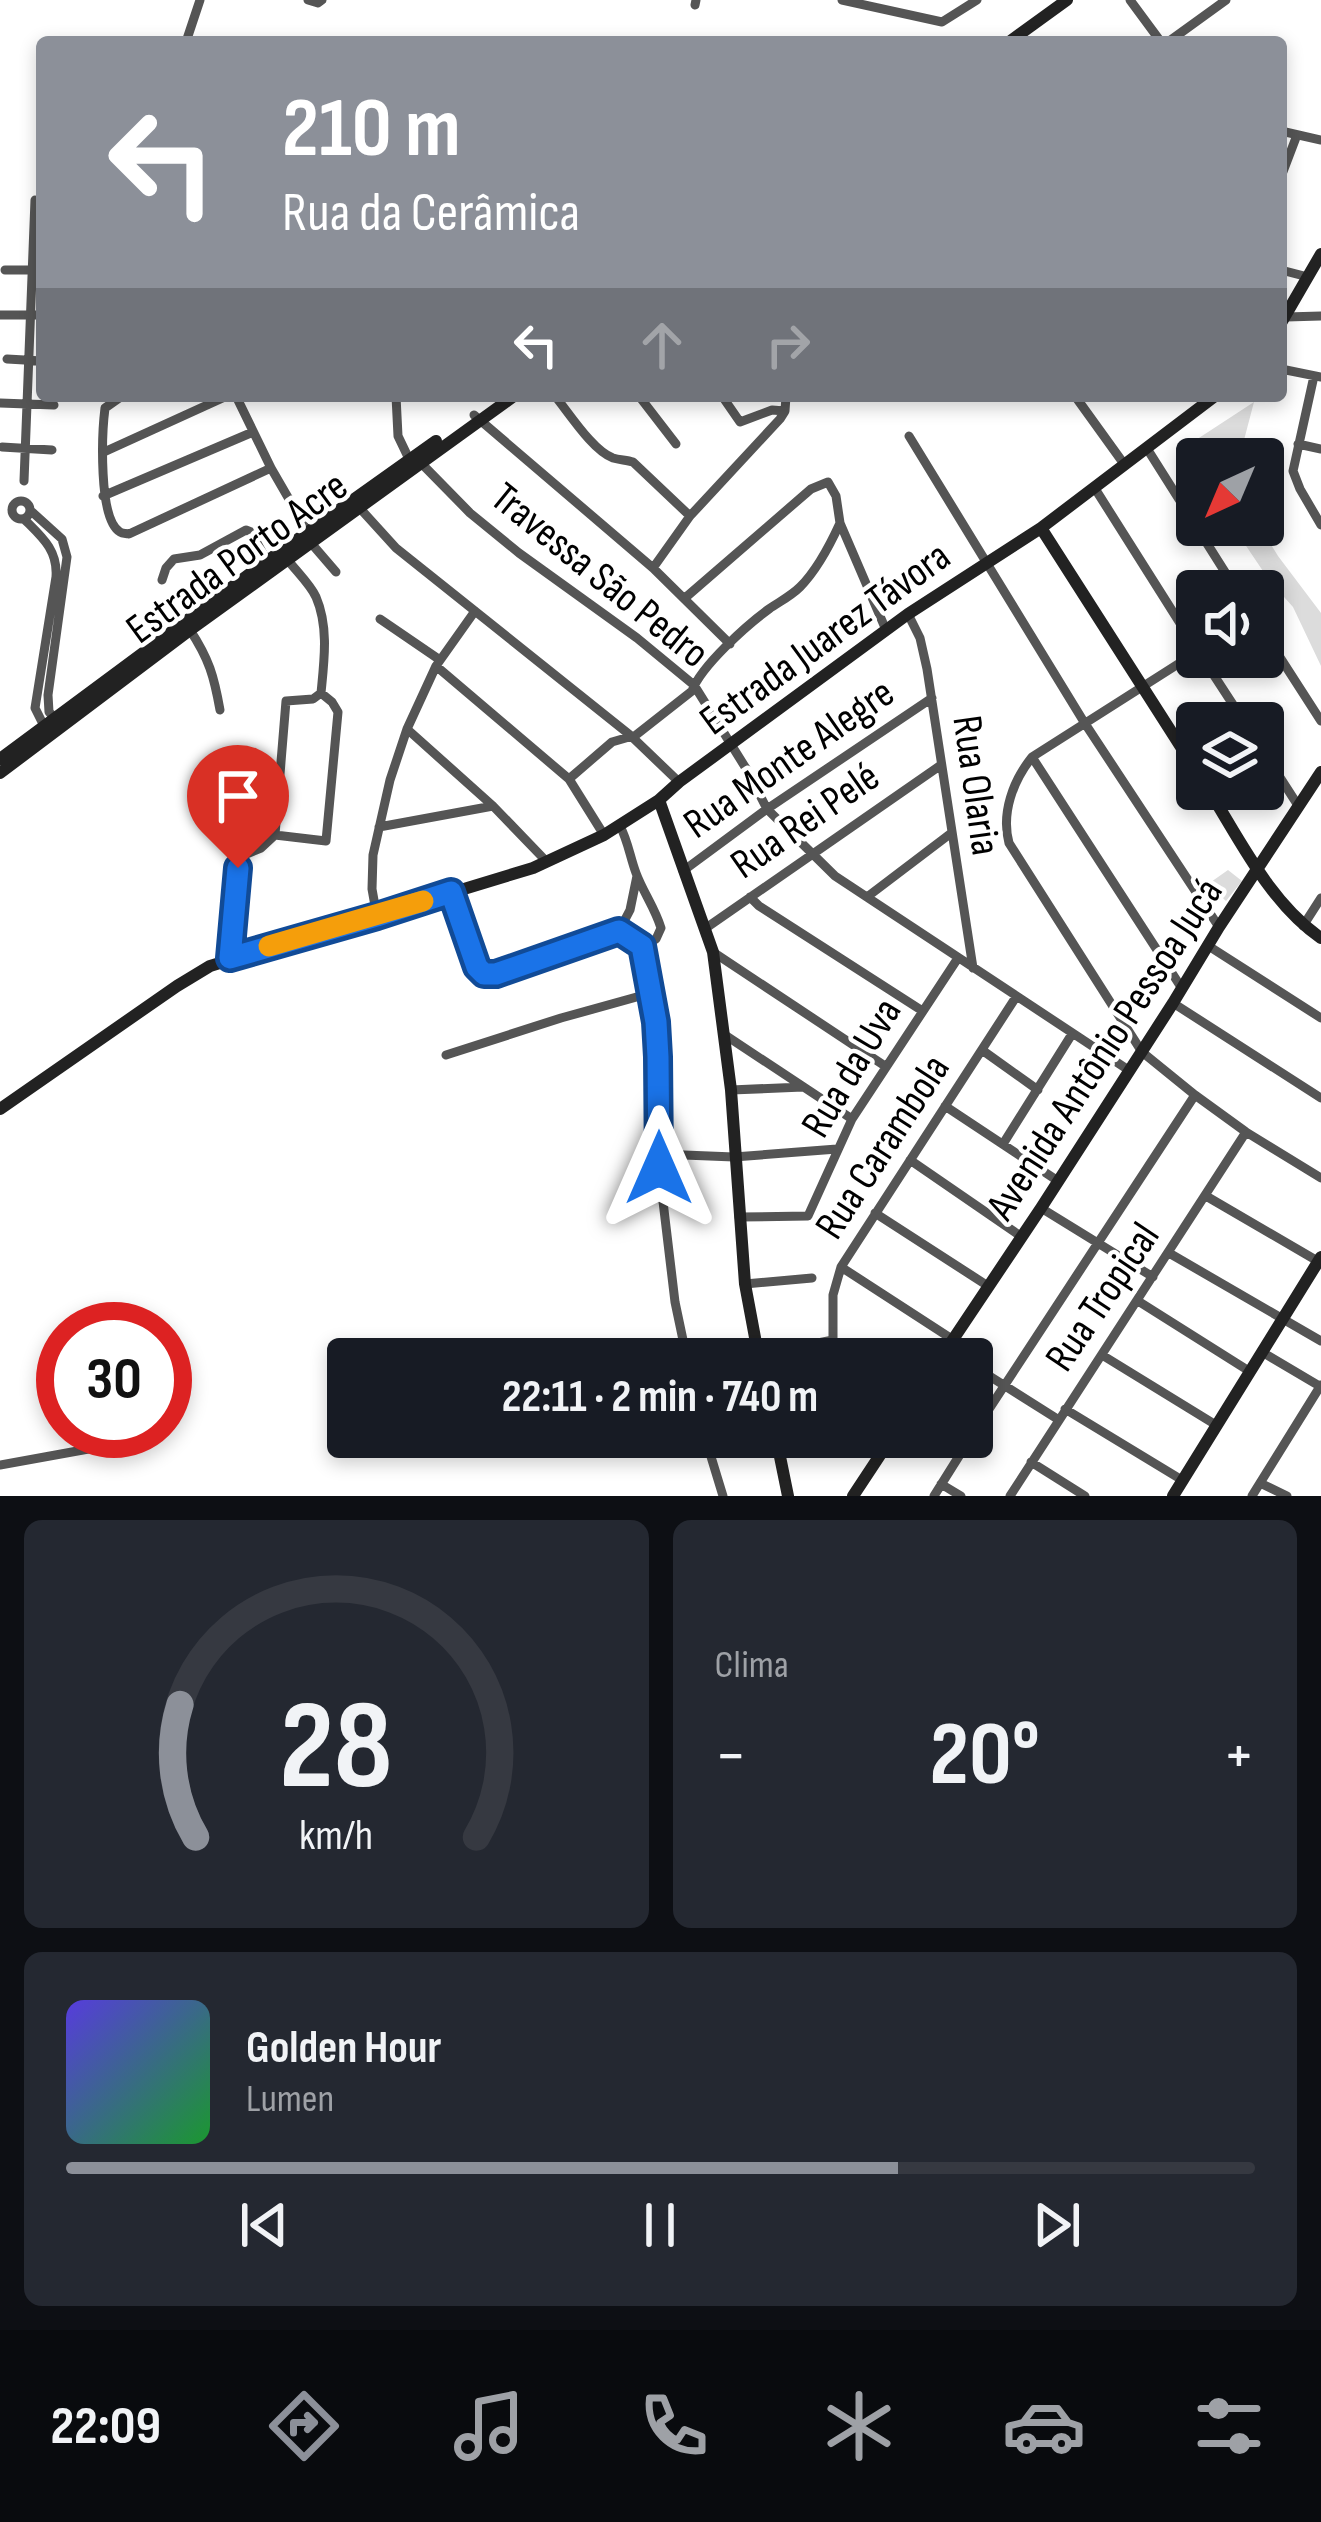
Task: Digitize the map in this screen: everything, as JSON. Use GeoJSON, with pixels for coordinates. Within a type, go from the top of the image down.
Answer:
{"type":"FeatureCollection","features":[{"type":"Feature","properties":{"kind":"street"},"geometry":{"type":"LineString","coordinates":[[842,0],[942,22],[977,0]]}},
{"type":"Feature","properties":{"kind":"street"},"geometry":{"type":"LineString","coordinates":[[912,15],[915,0]]}},
{"type":"Feature","properties":{"kind":"street"},"geometry":{"type":"LineString","coordinates":[[1016,36],[1052,0]]}},
{"type":"Feature","properties":{"kind":"street"},"geometry":{"type":"LineString","coordinates":[[1017,36],[1067,0]]}},
{"type":"Feature","properties":{"kind":"street"},"geometry":{"type":"LineString","coordinates":[[1130,0],[1160,36]]}},
{"type":"Feature","properties":{"kind":"street"},"geometry":{"type":"LineString","coordinates":[[1174,36],[1226,0]]}},
{"type":"Feature","properties":{"kind":"street"},"geometry":{"type":"LineString","coordinates":[[188,36],[200,1]]}},
{"type":"Feature","properties":{"kind":"street"},"geometry":{"type":"LineString","coordinates":[[1287,132],[1321,140]]}},
{"type":"Feature","properties":{"kind":"street"},"geometry":{"type":"LineString","coordinates":[[1287,161],[1297,135]]}},
{"type":"Feature","properties":{"kind":"street"},"geometry":{"type":"LineString","coordinates":[[35,200],[36,209]]}},
{"type":"Feature","properties":{"kind":"street"},"geometry":{"type":"LineString","coordinates":[[1287,313],[1321,254]]}},
{"type":"Feature","properties":{"kind":"street"},"geometry":{"type":"LineString","coordinates":[[5,270],[36,270]]}},
{"type":"Feature","properties":{"kind":"street"},"geometry":{"type":"LineString","coordinates":[[1287,272],[1308,277]]}},
{"type":"Feature","properties":{"kind":"street"},"geometry":{"type":"LineString","coordinates":[[0,315],[36,314]]}},
{"type":"Feature","properties":{"kind":"street"},"geometry":{"type":"LineString","coordinates":[[1287,320],[1321,316]]}},
{"type":"Feature","properties":{"kind":"street"},"geometry":{"type":"LineString","coordinates":[[7,359],[36,361],[28,404],[24,481]]}},
{"type":"Feature","properties":{"kind":"street"},"geometry":{"type":"LineString","coordinates":[[1287,370],[1317,377],[1293,471],[1321,525]]}},
{"type":"Feature","properties":{"kind":"street"},"geometry":{"type":"LineString","coordinates":[[114,402],[105,408],[103,496],[116,530],[123,534],[271,468]]}},
{"type":"Feature","properties":{"kind":"street"},"geometry":{"type":"LineString","coordinates":[[104,452],[217,402]]}},
{"type":"Feature","properties":{"kind":"street"},"geometry":{"type":"LineString","coordinates":[[235,402],[309,537],[336,572]]}},
{"type":"Feature","properties":{"kind":"street"},"geometry":{"type":"LineString","coordinates":[[396,402],[398,436],[414,461]]}},
{"type":"Feature","properties":{"kind":"street","name":"Estrada Porto Acre"},"geometry":{"type":"LineString","coordinates":[[476,418],[494,402]]}},
{"type":"Feature","properties":{"kind":"street","name":"Estrada Porto Acre"},"geometry":{"type":"LineString","coordinates":[[0,773],[284,555],[504,402]]}},
{"type":"Feature","properties":{"kind":"street"},"geometry":{"type":"LineString","coordinates":[[560,402],[595,445],[608,456],[633,462],[690,515]]}},
{"type":"Feature","properties":{"kind":"street"},"geometry":{"type":"LineString","coordinates":[[644,402],[676,444]]}},
{"type":"Feature","properties":{"kind":"street"},"geometry":{"type":"LineString","coordinates":[[726,402],[740,422],[772,410],[784,411]]}},
{"type":"Feature","properties":{"kind":"street"},"geometry":{"type":"LineString","coordinates":[[653,568],[690,515],[780,419],[785,402]]}},
{"type":"Feature","properties":{"kind":"street"},"geometry":{"type":"LineString","coordinates":[[1079,402],[1124,464]]}},
{"type":"Feature","properties":{"kind":"street","name":"Estrada Juarez Távora"},"geometry":{"type":"LineString","coordinates":[[0,1109],[176,986],[230,958],[547,862],[620,826],[908,614],[1041,528],[1207,402]]}},
{"type":"Feature","properties":{"kind":"street"},"geometry":{"type":"LineString","coordinates":[[0,403],[54,405]]}},
{"type":"Feature","properties":{"kind":"street"},"geometry":{"type":"LineString","coordinates":[[476,418],[653,568],[730,644]]}},
{"type":"Feature","properties":{"kind":"street"},"geometry":{"type":"LineString","coordinates":[[103,496],[253,432]]}},
{"type":"Feature","properties":{"kind":"street"},"geometry":{"type":"LineString","coordinates":[[909,436],[1084,722],[1219,927]]}},
{"type":"Feature","properties":{"kind":"street"},"geometry":{"type":"LineString","coordinates":[[1298,444],[1321,449]]}},
{"type":"Feature","properties":{"kind":"street"},"geometry":{"type":"LineString","coordinates":[[2,447],[52,450]]}},
{"type":"Feature","properties":{"kind":"street"},"geometry":{"type":"LineString","coordinates":[[1146,447],[1224,570]]}},
{"type":"Feature","properties":{"kind":"street","name":"Travessa São Pedro"},"geometry":{"type":"LineString","coordinates":[[414,461],[519,553],[638,638],[694,685],[767,809],[835,876],[1130,1071]]}},
{"type":"Feature","properties":{"kind":"street"},"geometry":{"type":"LineString","coordinates":[[685,598],[818,484],[827,482],[886,630]]}},
{"type":"Feature","properties":{"kind":"street"},"geometry":{"type":"LineString","coordinates":[[1094,486],[1176,616]]}},
{"type":"Feature","properties":{"kind":"street"},"geometry":{"type":"LineString","coordinates":[[1,500],[14,506],[16,518],[27,515],[62,539],[67,567],[48,695],[49,722]]}},
{"type":"Feature","properties":{"kind":"street"},"geometry":{"type":"LineString","coordinates":[[356,504],[396,548],[630,735],[679,782]]}},
{"type":"Feature","properties":{"kind":"street"},"geometry":{"type":"LineString","coordinates":[[27,515],[56,559],[35,708],[49,722]]}},
{"type":"Feature","properties":{"kind":"street"},"geometry":{"type":"LineString","coordinates":[[569,779],[612,742],[639,733],[692,691],[730,644],[797,590],[840,523]]}},
{"type":"Feature","properties":{"kind":"street"},"geometry":{"type":"LineString","coordinates":[[40,536],[49,526]]}},
{"type":"Feature","properties":{"kind":"street"},"geometry":{"type":"LineString","coordinates":[[1041,528],[1176,739]]}},
{"type":"Feature","properties":{"kind":"street"},"geometry":{"type":"LineString","coordinates":[[162,580],[174,559],[200,555],[246,530],[268,561]]}},
{"type":"Feature","properties":{"kind":"street"},"geometry":{"type":"LineString","coordinates":[[52,548],[62,539]]}},
{"type":"Feature","properties":{"kind":"street"},"geometry":{"type":"LineString","coordinates":[[230,958],[239,861],[275,835],[286,701],[313,699],[321,692],[325,646],[318,604],[284,555]]}},
{"type":"Feature","properties":{"kind":"street","name":"Estrada Porto Acre"},"geometry":{"type":"LineString","coordinates":[[0,759],[268,561],[284,555]]}},
{"type":"Feature","properties":{"kind":"street"},"geometry":{"type":"LineString","coordinates":[[377,916],[372,871],[390,780],[406,729],[438,663],[475,611]]}},
{"type":"Feature","properties":{"kind":"street","name":"Rua Olaria"},"geometry":{"type":"LineString","coordinates":[[908,614],[925,656],[973,968]]}},
{"type":"Feature","properties":{"kind":"street"},"geometry":{"type":"LineString","coordinates":[[380,620],[438,663],[569,779],[604,835]]}},
{"type":"Feature","properties":{"kind":"street"},"geometry":{"type":"LineString","coordinates":[[190,630],[214,673],[220,710]]}},
{"type":"Feature","properties":{"kind":"street"},"geometry":{"type":"LineString","coordinates":[[1284,664],[1321,721]]}},
{"type":"Feature","properties":{"kind":"street"},"geometry":{"type":"LineString","coordinates":[[1176,666],[1032,757],[1007,808],[1009,843],[1142,1052],[1246,1132],[1321,1178]]}},
{"type":"Feature","properties":{"kind":"street"},"geometry":{"type":"LineString","coordinates":[[275,835],[326,841],[338,712],[321,692]]}},
{"type":"Feature","properties":{"kind":"street","name":"Rua Monte Alegre"},"geometry":{"type":"LineString","coordinates":[[683,871],[932,698]]}},
{"type":"Feature","properties":{"kind":"street"},"geometry":{"type":"LineString","coordinates":[[406,729],[493,806],[547,862]]}},
{"type":"Feature","properties":{"kind":"street"},"geometry":{"type":"LineString","coordinates":[[1032,757],[1181,987]]}},
{"type":"Feature","properties":{"kind":"street","name":"Rua Rei Pelé"},"geometry":{"type":"LineString","coordinates":[[706,928],[941,765]]}},
{"type":"Feature","properties":{"kind":"street","name":"Avenida Antônio Pessoa Jucá"},"geometry":{"type":"LineString","coordinates":[[953,1338],[1321,772]]}},
{"type":"Feature","properties":{"kind":"street"},"geometry":{"type":"LineString","coordinates":[[1284,784],[1299,807]]}},
{"type":"Feature","properties":{"kind":"street"},"geometry":{"type":"LineString","coordinates":[[658,800],[712,952],[731,1090],[745,1284],[755,1338]]}},
{"type":"Feature","properties":{"kind":"street"},"geometry":{"type":"LineString","coordinates":[[379,827],[493,806]]}},
{"type":"Feature","properties":{"kind":"street"},"geometry":{"type":"LineString","coordinates":[[1221,810],[1258,869],[1304,926],[1321,938]]}},
{"type":"Feature","properties":{"kind":"street"},"geometry":{"type":"LineString","coordinates":[[620,826],[661,928],[656,939],[642,946]]}},
{"type":"Feature","properties":{"kind":"street"},"geometry":{"type":"LineString","coordinates":[[867,897],[950,834]]}},
{"type":"Feature","properties":{"kind":"street"},"geometry":{"type":"LineString","coordinates":[[451,892],[481,972],[496,974],[619,931],[630,910],[637,876]]}},
{"type":"Feature","properties":{"kind":"street"},"geometry":{"type":"LineString","coordinates":[[750,897],[921,1010]]}},
{"type":"Feature","properties":{"kind":"street"},"geometry":{"type":"LineString","coordinates":[[1304,926],[1321,898]]}},
{"type":"Feature","properties":{"kind":"street"},"geometry":{"type":"LineString","coordinates":[[619,931],[642,946],[651,993],[658,1057],[659,1154],[683,1338]]}},
{"type":"Feature","properties":{"kind":"street"},"geometry":{"type":"LineString","coordinates":[[1207,945],[1320,1015]]}},
{"type":"Feature","properties":{"kind":"street"},"geometry":{"type":"LineString","coordinates":[[712,952],[885,1066]]}},
{"type":"Feature","properties":{"kind":"street","name":"Rua da Uva"},"geometry":{"type":"LineString","coordinates":[[739,1216],[808,1216],[851,1119],[958,958]]}},
{"type":"Feature","properties":{"kind":"street"},"geometry":{"type":"LineString","coordinates":[[446,1055],[651,993]]}},
{"type":"Feature","properties":{"kind":"street","name":"Rua Carambola"},"geometry":{"type":"LineString","coordinates":[[833,1338],[833,1295],[841,1267],[1016,997]]}},
{"type":"Feature","properties":{"kind":"street"},"geometry":{"type":"LineString","coordinates":[[1173,1003],[1321,1098]]}},
{"type":"Feature","properties":{"kind":"street"},"geometry":{"type":"LineString","coordinates":[[1003,1144],[1072,1034]]}},
{"type":"Feature","properties":{"kind":"street"},"geometry":{"type":"LineString","coordinates":[[724,1035],[851,1119]]}},
{"type":"Feature","properties":{"kind":"street"},"geometry":{"type":"LineString","coordinates":[[982,1051],[1038,1090]]}},
{"type":"Feature","properties":{"kind":"street"},"geometry":{"type":"LineString","coordinates":[[731,1090],[803,1088]]}},
{"type":"Feature","properties":{"kind":"street"},"geometry":{"type":"LineString","coordinates":[[993,1402],[1195,1095]]}},
{"type":"Feature","properties":{"kind":"street"},"geometry":{"type":"LineString","coordinates":[[946,1106],[1058,1180]]}},
{"type":"Feature","properties":{"kind":"street","name":"Rua Tropical"},"geometry":{"type":"LineString","coordinates":[[1010,1496],[1246,1132]]}},
{"type":"Feature","properties":{"kind":"street"},"geometry":{"type":"LineString","coordinates":[[659,1154],[734,1157],[837,1149]]}},
{"type":"Feature","properties":{"kind":"street"},"geometry":{"type":"LineString","coordinates":[[910,1160],[1022,1237]]}},
{"type":"Feature","properties":{"kind":"street"},"geometry":{"type":"LineString","coordinates":[[1173,1496],[1320,1260],[1206,1196]]}},
{"type":"Feature","properties":{"kind":"street"},"geometry":{"type":"LineString","coordinates":[[1041,1208],[1153,1277]]}},
{"type":"Feature","properties":{"kind":"street"},"geometry":{"type":"LineString","coordinates":[[875,1213],[988,1286]]}},
{"type":"Feature","properties":{"kind":"street"},"geometry":{"type":"LineString","coordinates":[[1169,1253],[1321,1341]]}},
{"type":"Feature","properties":{"kind":"street"},"geometry":{"type":"LineString","coordinates":[[841,1267],[933,1338]]}},
{"type":"Feature","properties":{"kind":"street"},"geometry":{"type":"LineString","coordinates":[[745,1284],[812,1278]]}},
{"type":"Feature","properties":{"kind":"street"},"geometry":{"type":"LineString","coordinates":[[1138,1300],[1250,1371]]}},
{"type":"Feature","properties":{"kind":"street"},"geometry":{"type":"LineString","coordinates":[[1252,1496],[1321,1386],[1262,1352]]}},
{"type":"Feature","properties":{"kind":"street"},"geometry":{"type":"LineString","coordinates":[[1102,1355],[1216,1425]]}},
{"type":"Feature","properties":{"kind":"street"},"geometry":{"type":"LineString","coordinates":[[993,1378],[1058,1420]]}},
{"type":"Feature","properties":{"kind":"street"},"geometry":{"type":"LineString","coordinates":[[1065,1409],[1183,1480]]}},
{"type":"Feature","properties":{"kind":"street"},"geometry":{"type":"LineString","coordinates":[[0,1465],[39,1458]]}},
{"type":"Feature","properties":{"kind":"street"},"geometry":{"type":"LineString","coordinates":[[711,1458],[723,1496]]}},
{"type":"Feature","properties":{"kind":"street"},"geometry":{"type":"LineString","coordinates":[[780,1458],[788,1496]]}},
{"type":"Feature","properties":{"kind":"street"},"geometry":{"type":"LineString","coordinates":[[854,1496],[878,1458]]}},
{"type":"Feature","properties":{"kind":"street"},"geometry":{"type":"LineString","coordinates":[[934,1496],[957,1458]]}},
{"type":"Feature","properties":{"kind":"street"},"geometry":{"type":"LineString","coordinates":[[1031,1462],[1084,1496]]}},
{"type":"Feature","properties":{"kind":"street"},"geometry":{"type":"LineString","coordinates":[[941,1484],[961,1496]]}},
{"type":"Feature","properties":{"kind":"street"},"geometry":{"type":"LineString","coordinates":[[1260,1484],[1287,1496]]}},
{"type":"Feature","properties":{"kind":"shaded area"},"geometry":{"type":"Polygon","coordinates":[[[1254,402],[1245,438],[1199,438],[1254,402]]]}},
{"type":"Feature","properties":{"kind":"shaded area"},"geometry":{"type":"Polygon","coordinates":[[[1246,546],[1272,546],[1321,613],[1321,666],[1284,597],[1284,570],[1262,570],[1246,546]]]}},
{"type":"Feature","properties":{"kind":"shaded area"},"geometry":{"type":"Polygon","coordinates":[[[1228,870],[1242,881],[1226,901],[1217,893],[1209,902],[1201,889],[1228,870]]]}},
{"type":"Feature","properties":{"kind":"slow traffic"},"geometry":{"type":"LineString","coordinates":[[269,946],[423,901]]}},
{"type":"Feature","properties":{"kind":"route"},"geometry":{"type":"LineString","coordinates":[[238,868],[230,958],[451,892],[477,967],[484,974],[496,974],[619,931],[642,946],[656,1022],[659,1168]]}}]}
